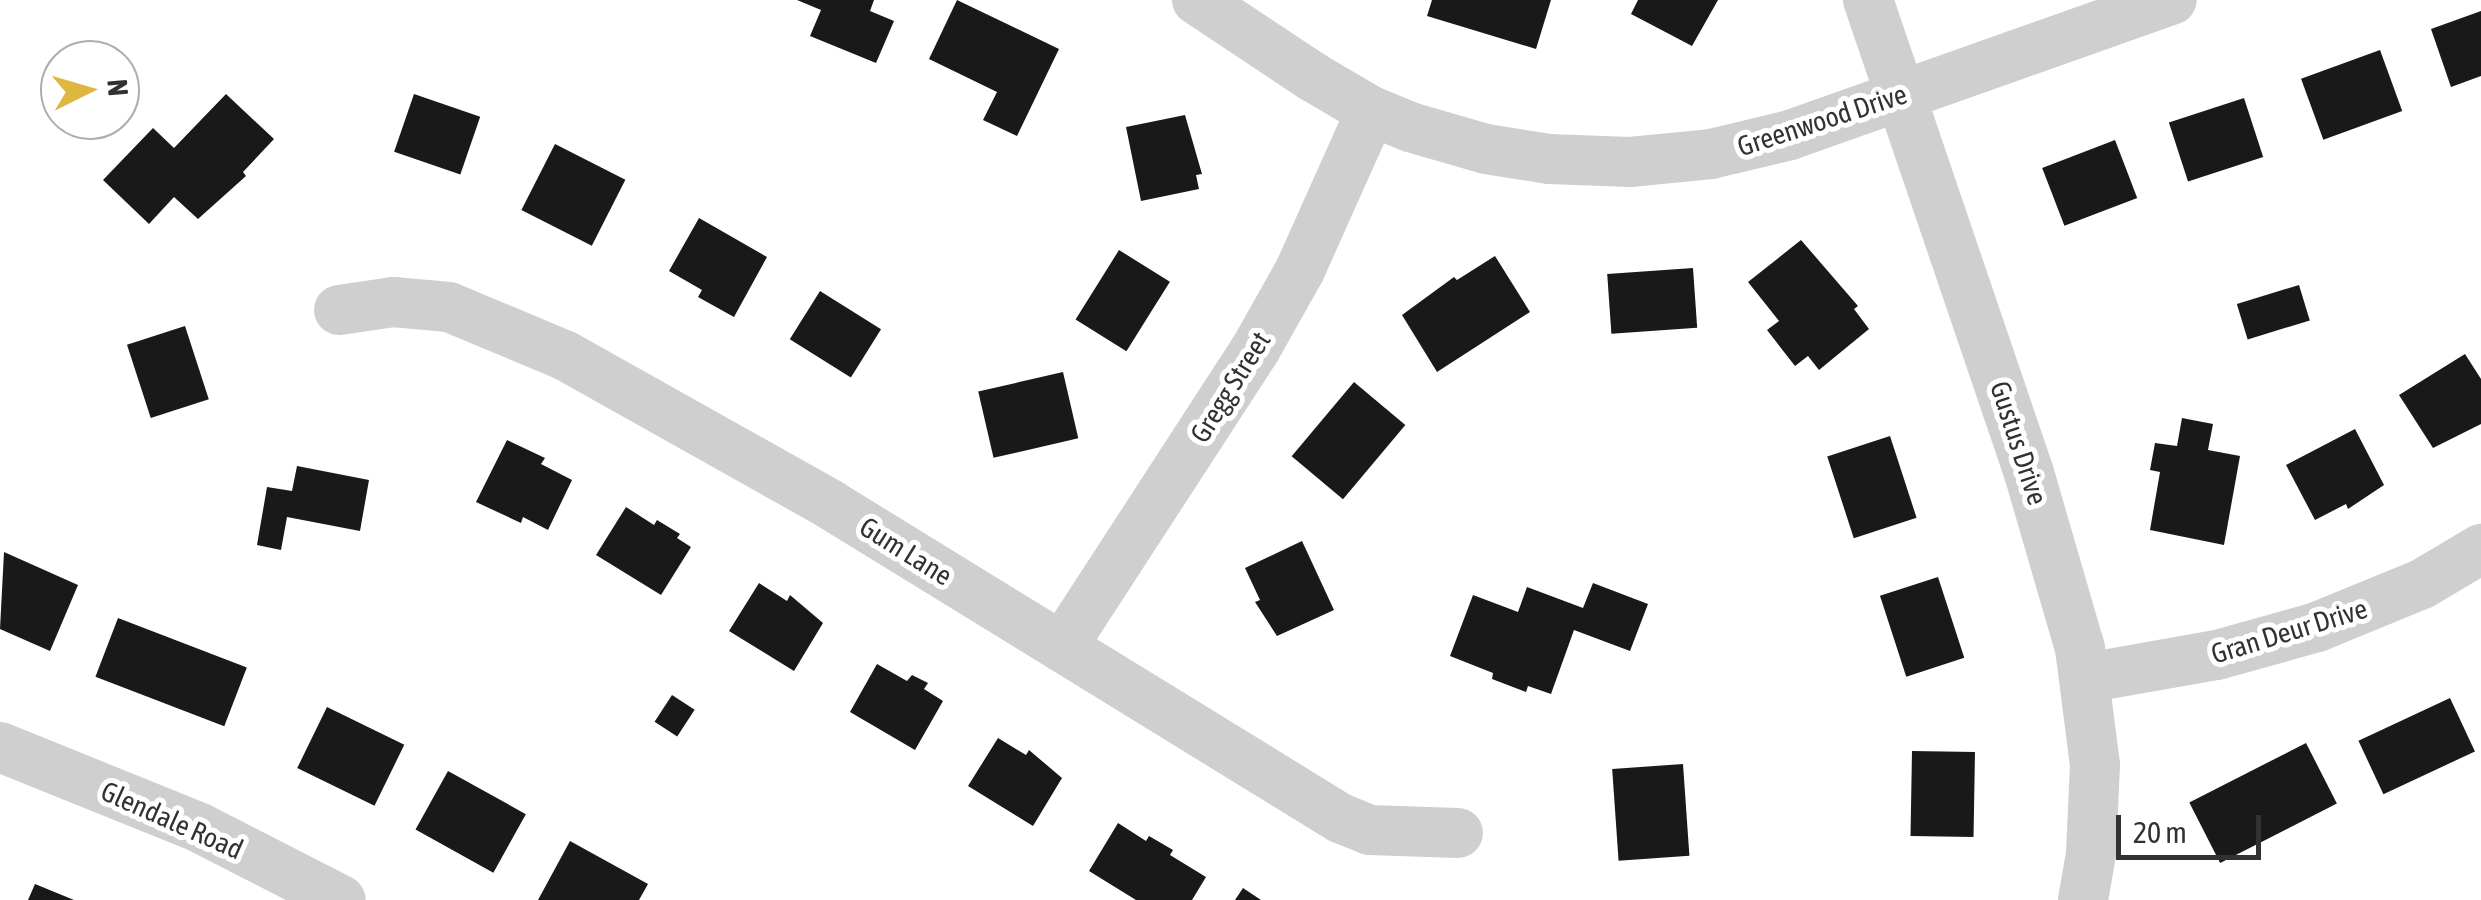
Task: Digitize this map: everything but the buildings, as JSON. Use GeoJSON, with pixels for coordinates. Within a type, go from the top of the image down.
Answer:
{"type":"FeatureCollection","features":[{"type":"Feature","properties":{"kind":"street","name":"Greenwood Drive"},"geometry":{"type":"LineString","coordinates":[[1197,0],[1371,111],[1486,150],[1549,159],[1630,162],[1712,154],[1790,135],[2172,0]]}},
{"type":"Feature","properties":{"kind":"street","name":"Gustus Drive"},"geometry":{"type":"LineString","coordinates":[[1868,0],[2034,490],[2086,678],[2095,766],[2091,854],[2083,900]]}},
{"type":"Feature","properties":{"kind":"street","name":"Gregg Street"},"geometry":{"type":"LineString","coordinates":[[1062,648],[1255,350],[1300,270],[1371,111]]}},
{"type":"Feature","properties":{"kind":"street","name":"Gum Lane"},"geometry":{"type":"LineString","coordinates":[[339,310],[392,302],[448,306],[566,356],[831,505],[1340,818],[1369,830],[1458,833]]}},
{"type":"Feature","properties":{"kind":"street","name":"Gran Deur Drive"},"geometry":{"type":"LineString","coordinates":[[2086,678],[2216,655],[2317,627],[2422,584],[2481,549]]}},
{"type":"Feature","properties":{"kind":"street","name":"Glendale Road"},"geometry":{"type":"LineString","coordinates":[[0,747],[200,828],[341,900]]}}]}
